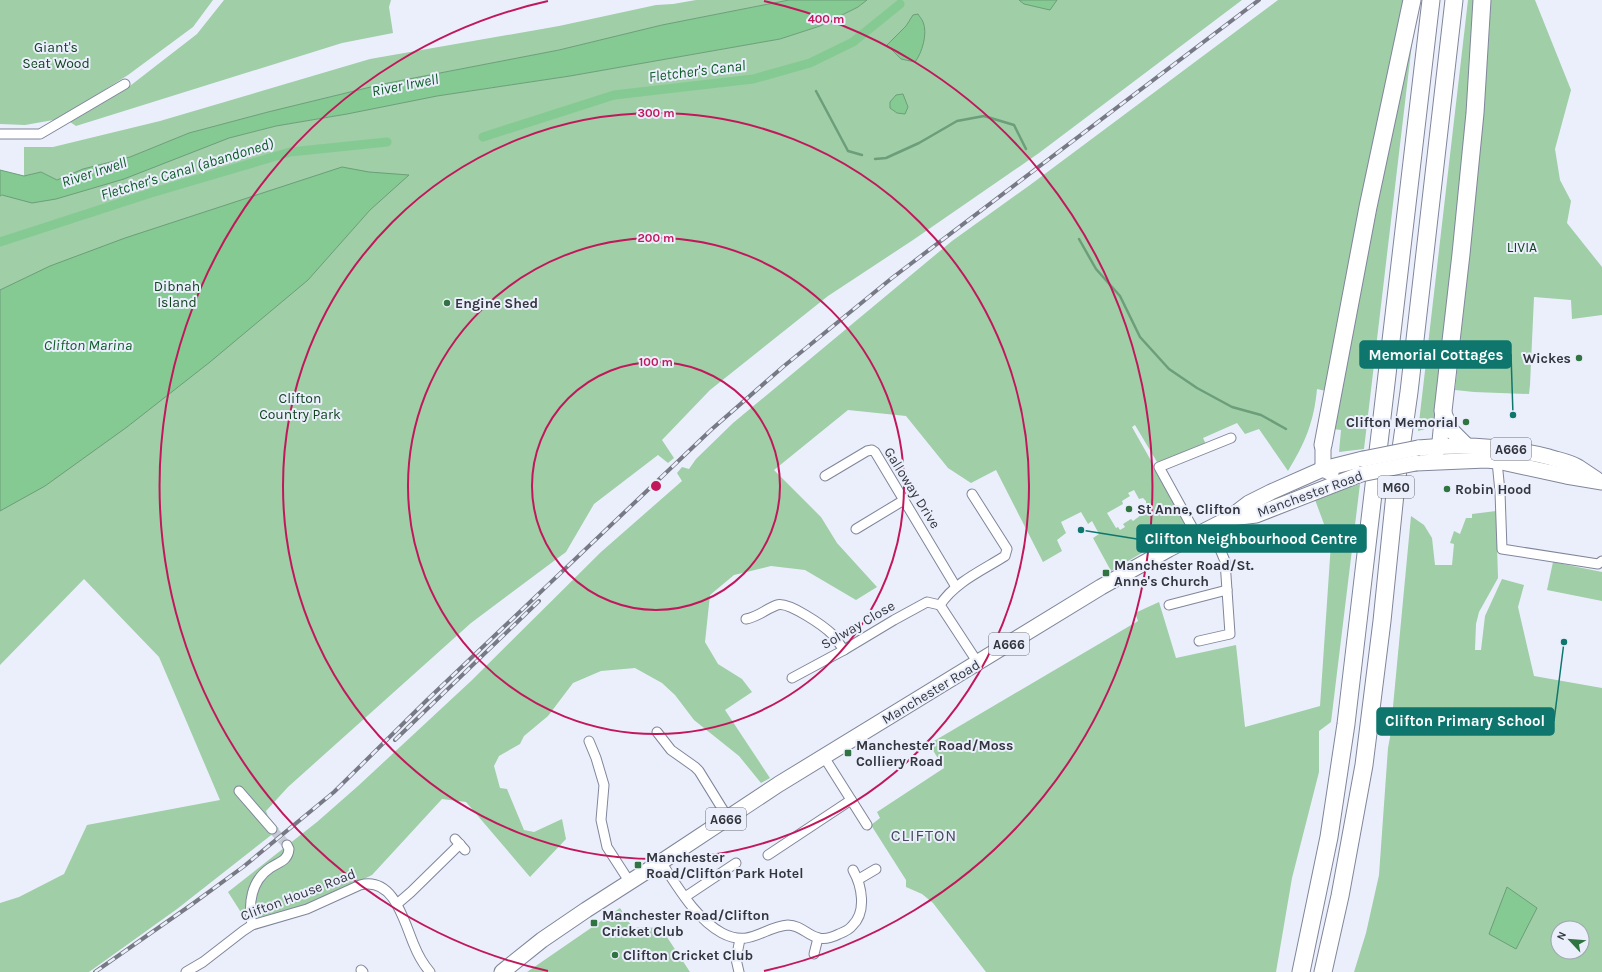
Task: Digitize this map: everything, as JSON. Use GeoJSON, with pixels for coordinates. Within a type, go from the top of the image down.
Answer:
{"type":"FeatureCollection","features":[{"type":"Feature","properties":{"kind":"highway"},"geometry":{"type":"LineString","coordinates":[[1323,445],[1370,200],[1412,0]]}},
{"type":"Feature","properties":{"kind":"highway","name":"M60"},"geometry":{"type":"LineString","coordinates":[[1301,972],[1329,837],[1346,724],[1431,0]]}},
{"type":"Feature","properties":{"kind":"highway","name":"M60"},"geometry":{"type":"LineString","coordinates":[[1324,972],[1342,889],[1365,757],[1454,0]]}},
{"type":"Feature","properties":{"kind":"highway"},"geometry":{"type":"LineString","coordinates":[[1443,411],[1475,113],[1482,0]]}},
{"type":"Feature","properties":{"kind":"main road"},"geometry":{"type":"LineString","coordinates":[[1443,411],[1451,430],[1466,445]]}},
{"type":"Feature","properties":{"kind":"main road"},"geometry":{"type":"LineString","coordinates":[[1421,463],[1433,458],[1437,452],[1443,411]]}},
{"type":"Feature","properties":{"kind":"main road"},"geometry":{"type":"LineString","coordinates":[[1323,445],[1323,469],[1345,479]]}},
{"type":"Feature","properties":{"kind":"main road","name":"A666"},"geometry":{"type":"LineString","coordinates":[[1438,446],[1466,445],[1508,449],[1555,459],[1577,466],[1600,482]]}},
{"type":"Feature","properties":{"kind":"main road","name":"Manchester Road"},"geometry":{"type":"LineString","coordinates":[[502,972],[542,940],[629,881],[661,862],[779,784],[1117,578],[1196,534],[1211,528],[1249,503],[1323,469],[1418,448],[1438,446]]}},
{"type":"Feature","properties":{"kind":"main road","name":"A666"},"geometry":{"type":"LineString","coordinates":[[1421,463],[1486,460],[1497,461],[1600,482]]}},
{"type":"Feature","properties":{"kind":"main road","name":"Manchester Road"},"geometry":{"type":"LineString","coordinates":[[1228,518],[1256,515],[1361,474],[1421,463]]}},
{"type":"Feature","properties":{"kind":"street"},"geometry":{"type":"LineString","coordinates":[[0,134],[40,134],[126,84]]}},
{"type":"Feature","properties":{"kind":"street"},"geometry":{"type":"LineString","coordinates":[[1196,534],[1159,467],[1231,438]]}},
{"type":"Feature","properties":{"kind":"street","name":"Galloway Drive"},"geometry":{"type":"LineString","coordinates":[[825,476],[867,451],[872,450],[875,452],[956,587]]}},
{"type":"Feature","properties":{"kind":"street"},"geometry":{"type":"LineString","coordinates":[[1497,461],[1500,492],[1502,549],[1598,564],[1602,561]]}},
{"type":"Feature","properties":{"kind":"street"},"geometry":{"type":"LineString","coordinates":[[972,494],[1007,549],[1007,552],[1005,556],[956,587],[946,595],[940,605],[978,663]]}},
{"type":"Feature","properties":{"kind":"street"},"geometry":{"type":"LineString","coordinates":[[856,529],[904,500]]}},
{"type":"Feature","properties":{"kind":"street"},"geometry":{"type":"LineString","coordinates":[[1199,640],[1230,634],[1225,561],[1211,528]]}},
{"type":"Feature","properties":{"kind":"street"},"geometry":{"type":"LineString","coordinates":[[1169,605],[1227,590]]}},
{"type":"Feature","properties":{"kind":"street","name":"Solway Close"},"geometry":{"type":"LineString","coordinates":[[792,678],[927,602],[940,605]]}},
{"type":"Feature","properties":{"kind":"street"},"geometry":{"type":"LineString","coordinates":[[746,619],[753,618],[777,605],[785,605],[820,624],[832,635],[844,650]]}},
{"type":"Feature","properties":{"kind":"street"},"geometry":{"type":"LineString","coordinates":[[657,732],[671,750],[699,771],[728,818]]}},
{"type":"Feature","properties":{"kind":"street"},"geometry":{"type":"LineString","coordinates":[[589,741],[596,758],[604,786],[601,820],[607,847],[629,881]]}},
{"type":"Feature","properties":{"kind":"street"},"geometry":{"type":"LineString","coordinates":[[824,757],[867,825]]}},
{"type":"Feature","properties":{"kind":"street"},"geometry":{"type":"LineString","coordinates":[[239,791],[272,829]]}},
{"type":"Feature","properties":{"kind":"street"},"geometry":{"type":"LineString","coordinates":[[768,855],[851,800]]}},
{"type":"Feature","properties":{"kind":"street"},"geometry":{"type":"LineString","coordinates":[[397,904],[460,844]]}},
{"type":"Feature","properties":{"kind":"street"},"geometry":{"type":"LineString","coordinates":[[252,925],[250,910],[252,893],[257,882],[264,874],[286,858],[289,849],[287,845]]}},
{"type":"Feature","properties":{"kind":"street"},"geometry":{"type":"LineString","coordinates":[[661,862],[685,897],[712,927],[730,937],[740,939],[754,937],[783,926],[790,925],[797,926],[818,938],[826,939],[849,929],[857,920],[862,898],[859,879],[853,870]]}},
{"type":"Feature","properties":{"kind":"street"},"geometry":{"type":"LineString","coordinates":[[685,897],[727,874],[736,863]]}},
{"type":"Feature","properties":{"kind":"street"},"geometry":{"type":"LineString","coordinates":[[859,879],[876,869]]}},
{"type":"Feature","properties":{"kind":"street","name":"Clifton House Road"},"geometry":{"type":"LineString","coordinates":[[186,972],[203,962],[252,925],[307,910],[364,884],[371,884],[383,888],[397,904],[418,954],[430,972]]}},
{"type":"Feature","properties":{"kind":"street"},"geometry":{"type":"LineString","coordinates":[[814,954],[818,938]]}},
{"type":"Feature","properties":{"kind":"street"},"geometry":{"type":"LineString","coordinates":[[739,972],[736,959],[740,939]]}},
{"type":"Feature","properties":{"kind":"green space","name":"Giant's Seat Wood"},"geometry":{"type":"Polygon","coordinates":[[[0,0],[213,0],[193,27],[128,75],[59,119],[25,125],[0,124],[0,0]]]}},
{"type":"Feature","properties":{"kind":"green space"},"geometry":{"type":"Polygon","coordinates":[[[224,0],[391,0],[389,7],[393,33],[342,43],[76,126],[70,122],[126,89],[197,34],[224,0]]]}},
{"type":"Feature","properties":{"kind":"green space"},"geometry":{"type":"Polygon","coordinates":[[[696,0],[789,0],[662,25],[559,50],[383,84],[268,112],[189,133],[130,157],[83,169],[57,180],[41,172],[24,176],[24,147],[53,147],[160,121],[370,59],[559,26],[656,5],[696,0]]]}},
{"type":"Feature","properties":{"kind":"green space","name":"Clifton Country Park"},"geometry":{"type":"Polygon","coordinates":[[[867,0],[1242,0],[1039,153],[913,240],[828,296],[710,390],[662,440],[674,458],[668,463],[658,455],[594,504],[566,552],[471,623],[288,787],[266,811],[268,816],[279,829],[177,909],[89,972],[0,972],[0,903],[19,897],[64,874],[87,825],[220,800],[159,657],[84,579],[0,665],[0,196],[276,126],[347,114],[437,96],[570,76],[780,39],[820,26],[858,7],[867,0]]]}},
{"type":"Feature","properties":{"kind":"green space"},"geometry":{"type":"Polygon","coordinates":[[[1278,0],[1405,0],[1326,391],[1317,389],[1314,412],[1308,432],[1288,471],[1259,429],[1245,434],[1237,423],[1203,438],[1206,444],[1176,458],[1157,462],[1135,425],[1132,427],[1188,526],[1111,571],[1093,538],[1099,534],[1092,521],[1088,524],[1081,512],[1061,522],[1066,533],[1057,540],[1062,551],[1043,562],[996,470],[971,483],[948,468],[906,416],[848,410],[774,470],[821,517],[837,543],[877,587],[856,600],[805,570],[771,566],[734,575],[710,595],[705,642],[718,664],[742,679],[752,692],[725,710],[770,778],[761,783],[739,756],[694,720],[675,695],[662,683],[635,668],[601,671],[573,683],[548,716],[524,736],[520,744],[499,756],[494,766],[500,788],[507,789],[524,830],[534,832],[562,819],[566,839],[530,877],[466,802],[442,799],[372,875],[303,909],[249,925],[228,892],[317,822],[471,681],[601,552],[682,481],[677,473],[682,467],[689,469],[696,459],[733,423],[952,241],[1030,185],[1278,0]],[[1134,490],[1128,493],[1130,496],[1122,501],[1123,504],[1107,513],[1116,528],[1118,527],[1120,530],[1125,527],[1123,524],[1131,519],[1133,521],[1145,512],[1143,507],[1146,505],[1146,501],[1143,498],[1139,499],[1134,490]]]}},
{"type":"Feature","properties":{"kind":"green space"},"geometry":{"type":"Polygon","coordinates":[[[1468,0],[1477,0],[1436,426],[1418,431],[1468,0]]]}},
{"type":"Feature","properties":{"kind":"green space","name":"LIVIA"},"geometry":{"type":"Polygon","coordinates":[[[1491,0],[1535,0],[1571,90],[1555,149],[1560,180],[1571,201],[1567,223],[1602,267],[1602,315],[1572,319],[1571,300],[1534,297],[1529,394],[1455,390],[1471,244],[1491,0]]]}},
{"type":"Feature","properties":{"kind":"green space"},"geometry":{"type":"Polygon","coordinates":[[[1415,18],[1364,449],[1339,452],[1341,430],[1333,429],[1415,18]]]}},
{"type":"Feature","properties":{"kind":"green space"},"geometry":{"type":"Polygon","coordinates":[[[1360,484],[1331,722],[1319,731],[1319,772],[1292,878],[1276,972],[986,972],[933,903],[922,894],[906,887],[906,880],[871,825],[880,818],[877,812],[944,768],[929,744],[1138,621],[1135,613],[1159,602],[1176,658],[1236,645],[1245,727],[1320,706],[1331,543],[1314,497],[1360,484]]]}},
{"type":"Feature","properties":{"kind":"green space"},"geometry":{"type":"Polygon","coordinates":[[[1496,511],[1498,578],[1479,612],[1476,624],[1475,650],[1481,650],[1485,616],[1502,579],[1524,585],[1518,607],[1534,676],[1602,688],[1602,972],[1354,972],[1366,933],[1379,875],[1388,748],[1393,721],[1392,717],[1411,516],[1424,525],[1432,538],[1435,565],[1452,565],[1454,544],[1450,543],[1454,531],[1460,534],[1466,518],[1472,518],[1472,514],[1496,511]]]}},
{"type":"Feature","properties":{"kind":"green space"},"geometry":{"type":"Polygon","coordinates":[[[1553,562],[1602,572],[1602,601],[1547,590],[1553,562]]]}},
{"type":"Feature","properties":{"kind":"green space","name":"Clifton Cricket Club"},"geometry":{"type":"Polygon","coordinates":[[[620,908],[632,927],[661,928],[690,972],[527,972],[620,908]]]}},
{"type":"Feature","properties":{"kind":"water","name":"River Irwell"},"geometry":{"type":"Polygon","coordinates":[[[789,0],[867,0],[858,7],[820,26],[780,39],[570,76],[437,96],[347,114],[276,126],[229,138],[124,179],[56,199],[32,203],[2,195],[0,196],[0,170],[24,176],[41,172],[57,180],[83,169],[130,157],[189,133],[268,112],[383,84],[559,50],[662,25],[789,0]]]}},
{"type":"Feature","properties":{"kind":"water"},"geometry":{"type":"Polygon","coordinates":[[[1019,0],[1057,0],[1050,10],[1024,4],[1019,0]]]}},
{"type":"Feature","properties":{"kind":"water"},"geometry":{"type":"Polygon","coordinates":[[[918,14],[923,21],[925,32],[922,48],[915,62],[901,59],[887,45],[906,26],[913,15],[918,14]]]}},
{"type":"Feature","properties":{"kind":"water"},"geometry":{"type":"Polygon","coordinates":[[[903,94],[908,107],[905,114],[897,113],[890,108],[890,102],[896,95],[903,94]]]}},
{"type":"Feature","properties":{"kind":"water","name":"Clifton Marina"},"geometry":{"type":"Polygon","coordinates":[[[342,167],[369,172],[409,175],[370,210],[308,280],[210,362],[127,427],[45,486],[0,511],[0,290],[50,266],[125,238],[342,167]]]}},
{"type":"Feature","properties":{"kind":"water"},"geometry":{"type":"Polygon","coordinates":[[[1507,887],[1537,908],[1516,949],[1489,934],[1507,887]]]}},
{"type":"Feature","properties":{"kind":"waterway","name":"Fletcher's Canal"},"geometry":{"type":"LineString","coordinates":[[483,137],[614,95],[753,79],[810,63],[853,42],[900,4]]}},
{"type":"Feature","properties":{"kind":"waterway"},"geometry":{"type":"LineString","coordinates":[[816,91],[848,151],[862,155]]}},
{"type":"Feature","properties":{"kind":"waterway"},"geometry":{"type":"LineString","coordinates":[[875,159],[886,158],[919,143],[957,121],[984,116],[1014,125],[1026,149]]}},
{"type":"Feature","properties":{"kind":"waterway","name":"Fletcher's Canal (abandoned)"},"geometry":{"type":"LineString","coordinates":[[0,242],[151,193],[290,152],[387,142]]}},
{"type":"Feature","properties":{"kind":"waterway"},"geometry":{"type":"LineString","coordinates":[[1079,239],[1096,269],[1120,296],[1140,337],[1169,369],[1197,388],[1232,407],[1261,415],[1286,429]]}},
{"type":"Feature","properties":{"kind":"tunnel"},"geometry":{"type":"LineString","coordinates":[[272,829],[287,845]]}},
{"type":"Feature","properties":{"kind":"railway"},"geometry":{"type":"LineString","coordinates":[[95,972],[243,867],[334,792],[427,700],[712,429],[784,366],[892,278],[1259,0]]}},
{"type":"Feature","properties":{"kind":"railway"},"geometry":{"type":"LineString","coordinates":[[395,740],[539,601]]}},
{"type":"Feature","properties":{"kind":"place","name":"Engine Shed"},"geometry":{"type":"Point","coordinates":[447,303]}},
{"type":"Feature","properties":{"kind":"place","name":"Wickes"},"geometry":{"type":"Point","coordinates":[1579,358]}},
{"type":"Feature","properties":{"kind":"place","name":"Memorial Cottages"},"geometry":{"type":"Point","coordinates":[1513,415]}},
{"type":"Feature","properties":{"kind":"place","name":"Clifton Memorial"},"geometry":{"type":"Point","coordinates":[1466,422]}},
{"type":"Feature","properties":{"kind":"place","name":"Robin Hood"},"geometry":{"type":"Point","coordinates":[1447,489]}},
{"type":"Feature","properties":{"kind":"place","name":"St Anne, Clifton"},"geometry":{"type":"Point","coordinates":[1129,509]}},
{"type":"Feature","properties":{"kind":"place","name":"Clifton Neighbourhood Centre"},"geometry":{"type":"Point","coordinates":[1081,530]}},
{"type":"Feature","properties":{"kind":"place","name":"Manchester Road/St. Anne's Church"},"geometry":{"type":"Point","coordinates":[1106,573]}},
{"type":"Feature","properties":{"kind":"place","name":"Clifton Primary School"},"geometry":{"type":"Point","coordinates":[1564,642]}},
{"type":"Feature","properties":{"kind":"place","name":"Manchester Road/Moss Colliery Road"},"geometry":{"type":"Point","coordinates":[848,753]}},
{"type":"Feature","properties":{"kind":"place","name":"Manchester Road/Clifton Park Hotel"},"geometry":{"type":"Point","coordinates":[638,865]}},
{"type":"Feature","properties":{"kind":"place","name":"Manchester Road/Clifton Cricket Club"},"geometry":{"type":"Point","coordinates":[594,923]}},
{"type":"Feature","properties":{"kind":"place","name":"Clifton Cricket Club"},"geometry":{"type":"Point","coordinates":[615,955]}},
{"type":"Feature","properties":{"kind":"district","name":"CLIFTON"},"geometry":{"type":"Point","coordinates":[924,835]}},
{"type":"Feature","properties":{"kind":"park label","name":"Dibnah Island"},"geometry":{"type":"Point","coordinates":[177,294]}}]}
